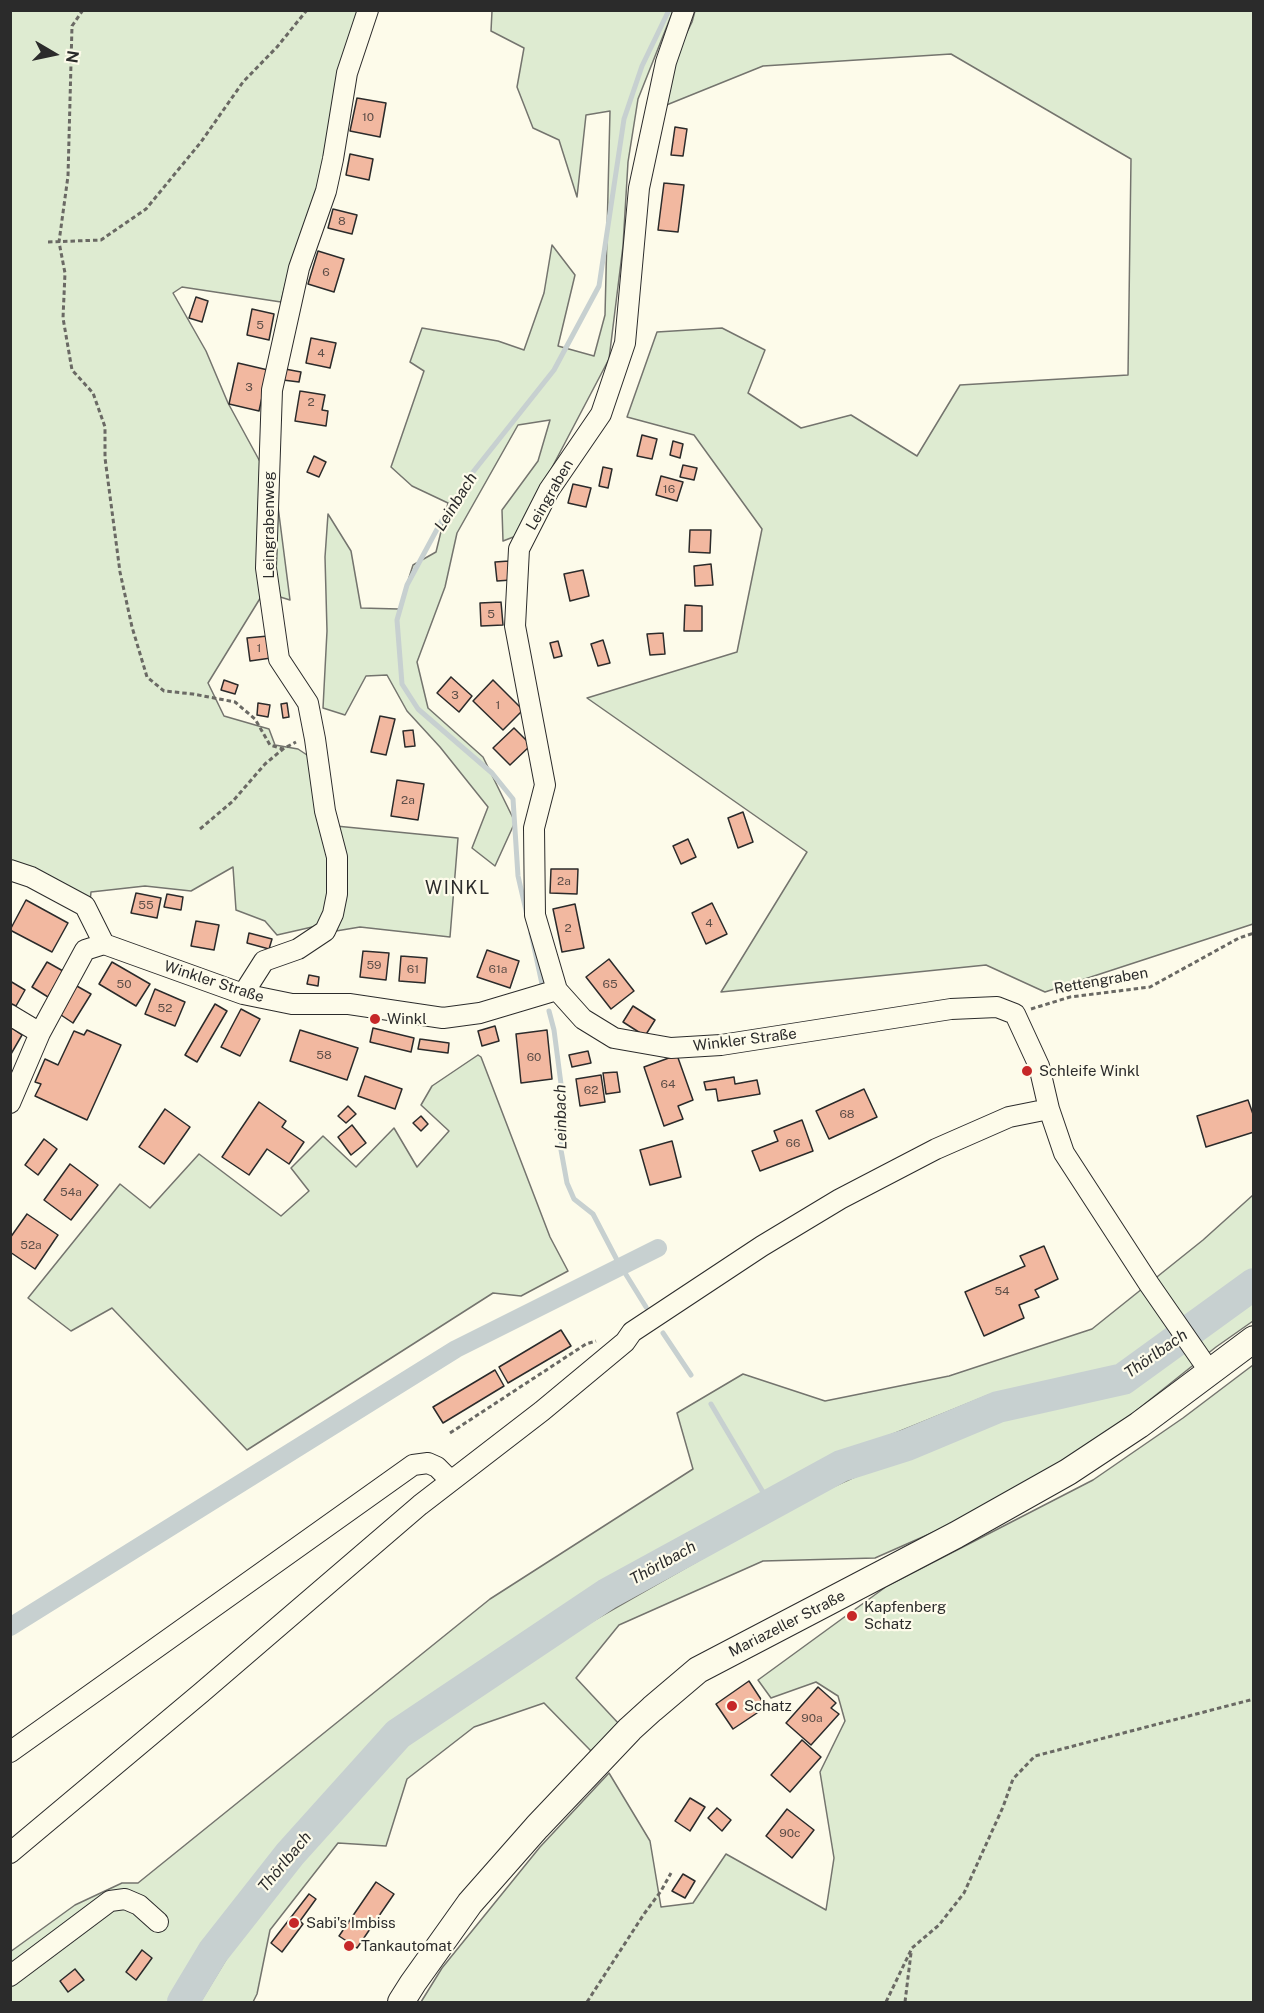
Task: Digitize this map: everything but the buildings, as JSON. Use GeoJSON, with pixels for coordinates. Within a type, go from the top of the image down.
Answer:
{"type":"FeatureCollection","features":[{"type":"Feature","properties":{"kind":"main road","name":"Mariazeller Straße"},"geometry":{"type":"LineString","coordinates":[[401,2002],[470,1903],[630,1729],[698,1670],[956,1535],[1068,1473],[1138,1425],[1208,1369],[1254,1340]]}},
{"type":"Feature","properties":{"kind":"street","name":"Leingrabenweg"},"geometry":{"type":"LineString","coordinates":[[243,994],[264,961],[298,950],[325,931],[333,915],[337,894],[337,857],[325,811],[308,703],[279,659],[266,568],[272,390],[299,268],[326,191],[347,73],[368,10]]}},
{"type":"Feature","properties":{"kind":"street","name":"Leingraben"},"geometry":{"type":"LineString","coordinates":[[557,990],[535,915],[534,828],[545,785],[515,626],[519,549],[549,490],[601,414],[625,343],[639,188],[666,62],[684,10]]}},
{"type":"Feature","properties":{"kind":"street"},"geometry":{"type":"LineString","coordinates":[[10,870],[38,881],[84,906],[104,944],[85,950],[40,1033],[10,1104]]}},
{"type":"Feature","properties":{"kind":"street","name":"Winkler Straße"},"geometry":{"type":"LineString","coordinates":[[104,944],[243,994],[292,1004],[350,1004],[443,1018],[480,1013],[557,990],[583,1019],[614,1038],[671,1048],[720,1045],[951,1009],[997,1007],[1015,1014]]}},
{"type":"Feature","properties":{"kind":"street"},"geometry":{"type":"LineString","coordinates":[[1015,1014],[1039,1066],[1049,1108],[1064,1153],[1149,1284],[1208,1369]]}},
{"type":"Feature","properties":{"kind":"street"},"geometry":{"type":"LineString","coordinates":[[10,1015],[40,1033]]}},
{"type":"Feature","properties":{"kind":"street"},"geometry":{"type":"LineString","coordinates":[[10,1853],[420,1505],[542,1411],[625,1342],[632,1332],[762,1246],[840,1199],[936,1149],[1009,1117],[1049,1108]]}},
{"type":"Feature","properties":{"kind":"street"},"geometry":{"type":"LineString","coordinates":[[10,1752],[413,1465],[428,1463],[437,1467],[451,1481]]}},
{"type":"Feature","properties":{"kind":"street"},"geometry":{"type":"LineString","coordinates":[[10,1976],[110,1901],[125,1899],[139,1905],[158,1922]]}},
{"type":"Feature","properties":{"kind":"path"},"geometry":{"type":"LineString","coordinates":[[83,10],[72,26],[68,176],[59,242],[65,273],[63,318],[72,370],[93,393],[105,427],[105,458],[120,572],[132,627],[147,676],[164,691],[235,702],[255,719],[270,745],[283,749]]}},
{"type":"Feature","properties":{"kind":"path"},"geometry":{"type":"LineString","coordinates":[[48,242],[101,240],[146,209],[201,142],[243,82],[308,10]]}},
{"type":"Feature","properties":{"kind":"path"},"geometry":{"type":"LineString","coordinates":[[200,829],[233,801],[265,764],[283,749],[302,739],[315,740]]}},
{"type":"Feature","properties":{"kind":"path","name":"Rettengraben"},"geometry":{"type":"LineString","coordinates":[[1015,1014],[1070,997],[1150,987],[1239,938],[1254,933]]}},
{"type":"Feature","properties":{"kind":"path"},"geometry":{"type":"LineString","coordinates":[[450,1433],[586,1344],[598,1341]]}},
{"type":"Feature","properties":{"kind":"path"},"geometry":{"type":"LineString","coordinates":[[886,2002],[912,1948],[939,1925],[964,1893],[1003,1807],[1013,1779],[1035,1756],[1254,1699]]}},
{"type":"Feature","properties":{"kind":"path"},"geometry":{"type":"LineString","coordinates":[[587,2002],[644,1914],[662,1891],[670,1873]]}},
{"type":"Feature","properties":{"kind":"path"},"geometry":{"type":"LineString","coordinates":[[905,2002],[912,1948]]}},
{"type":"Feature","properties":{"kind":"green space"},"geometry":{"type":"Polygon","coordinates":[[[10,11],[361,11],[315,205],[290,266],[281,302],[182,287],[173,293],[206,351],[228,403],[276,491],[290,600],[264,592],[208,683],[224,716],[269,729],[275,745],[298,749],[310,757],[326,835],[331,907],[321,925],[277,935],[265,921],[236,910],[233,867],[191,891],[145,886],[91,892],[90,902],[11,863],[10,11]]]}},
{"type":"Feature","properties":{"kind":"green space"},"geometry":{"type":"Polygon","coordinates":[[[492,11],[673,11],[638,99],[628,162],[623,246],[609,359],[516,536],[503,541],[502,510],[538,461],[550,420],[518,425],[457,533],[445,587],[417,662],[428,708],[483,757],[515,822],[495,866],[472,848],[488,807],[440,747],[407,711],[387,675],[366,676],[345,715],[323,708],[327,631],[325,557],[328,514],[351,551],[361,608],[399,609],[413,565],[436,552],[448,503],[412,486],[391,467],[424,371],[410,362],[422,328],[498,341],[524,350],[544,293],[552,245],[575,275],[558,346],[594,356],[605,315],[610,111],[586,115],[577,197],[559,140],[533,128],[517,87],[524,48],[491,31],[492,11]]]}},
{"type":"Feature","properties":{"kind":"green space"},"geometry":{"type":"Polygon","coordinates":[[[695,11],[1253,11],[1253,924],[1045,992],[986,965],[721,992],[807,852],[587,698],[737,652],[762,529],[694,435],[627,417],[657,332],[722,328],[765,350],[748,393],[801,428],[851,415],[917,456],[960,385],[1128,375],[1131,159],[951,54],[763,66],[664,106],[669,69],[695,11]]]}},
{"type":"Feature","properties":{"kind":"green space"},"geometry":{"type":"Polygon","coordinates":[[[336,826],[458,838],[450,937],[360,927],[336,931],[338,915],[336,826]]]}},
{"type":"Feature","properties":{"kind":"green space"},"geometry":{"type":"Polygon","coordinates":[[[478,1055],[481,1057],[550,1237],[568,1271],[521,1296],[493,1293],[247,1450],[112,1308],[71,1331],[28,1298],[120,1184],[150,1208],[199,1154],[281,1216],[309,1191],[291,1168],[323,1136],[356,1167],[394,1128],[417,1167],[449,1131],[421,1105],[432,1086],[478,1055]]]}},
{"type":"Feature","properties":{"kind":"green space"},"geometry":{"type":"Polygon","coordinates":[[[1253,1195],[1253,1269],[1115,1372],[989,1395],[834,1458],[727,1513],[525,1633],[391,1727],[214,1927],[170,2002],[11,2002],[10,1952],[75,1905],[122,1883],[138,1883],[490,1599],[693,1469],[677,1413],[743,1374],[825,1401],[949,1376],[1092,1329],[1203,1240],[1253,1195]]]}},
{"type":"Feature","properties":{"kind":"green space"},"geometry":{"type":"Polygon","coordinates":[[[1253,1295],[1253,1321],[1216,1347],[1082,1454],[993,1506],[875,1558],[763,1561],[619,1625],[576,1678],[620,1725],[591,1751],[544,1703],[474,1727],[407,1779],[386,1846],[338,1843],[270,1930],[257,1994],[253,2002],[200,2002],[270,1887],[384,1762],[535,1654],[806,1499],[957,1431],[1127,1383],[1253,1295]]]}},
{"type":"Feature","properties":{"kind":"green space"},"geometry":{"type":"Polygon","coordinates":[[[1253,1365],[1253,2002],[421,2002],[442,1968],[540,1847],[609,1773],[650,1841],[661,1907],[693,1903],[726,1854],[826,1910],[834,1858],[820,1772],[845,1721],[838,1696],[816,1682],[771,1698],[758,1680],[887,1586],[1093,1480],[1183,1418],[1253,1365]]]}},
{"type":"Feature","properties":{"kind":"waterway","name":"Leinbach"},"geometry":{"type":"LineString","coordinates":[[527,915],[518,876],[513,799],[492,773],[418,709],[402,684],[397,620],[407,585],[442,520],[473,472],[554,370],[599,286],[624,119],[642,66],[669,10]]}},
{"type":"Feature","properties":{"kind":"waterway","name":"Leinbach"},"geometry":{"type":"LineString","coordinates":[[531,933],[542,984]]}},
{"type":"Feature","properties":{"kind":"waterway","name":"Leinbach"},"geometry":{"type":"LineString","coordinates":[[549,1011],[564,1096],[561,1150],[567,1183],[574,1199],[593,1214],[617,1260],[646,1307]]}},
{"type":"Feature","properties":{"kind":"waterway"},"geometry":{"type":"LineString","coordinates":[[10,1627],[456,1349],[658,1248]]}},
{"type":"Feature","properties":{"kind":"waterway","name":"Thörlbach"},"geometry":{"type":"LineString","coordinates":[[183,2002],[213,1952],[290,1854],[398,1734],[607,1594],[841,1466],[907,1445],[998,1407],[1123,1379],[1254,1284]]}},
{"type":"Feature","properties":{"kind":"waterway","name":"Leinbach"},"geometry":{"type":"LineString","coordinates":[[663,1333],[691,1375]]}},
{"type":"Feature","properties":{"kind":"waterway","name":"Leinbach"},"geometry":{"type":"LineString","coordinates":[[711,1404],[770,1504]]}},
{"type":"Feature","properties":{"kind":"place","name":"Winkl"},"geometry":{"type":"Point","coordinates":[375,1019]}},
{"type":"Feature","properties":{"kind":"place","name":"Schleife Winkl"},"geometry":{"type":"Point","coordinates":[1027,1071]}},
{"type":"Feature","properties":{"kind":"place","name":"Kapfenberg Schatz"},"geometry":{"type":"Point","coordinates":[852,1616]}},
{"type":"Feature","properties":{"kind":"place","name":"Schatz"},"geometry":{"type":"Point","coordinates":[732,1706]}},
{"type":"Feature","properties":{"kind":"place","name":"Sabi's Imbiss"},"geometry":{"type":"Point","coordinates":[294,1923]}},
{"type":"Feature","properties":{"kind":"place","name":"Tankautomat"},"geometry":{"type":"Point","coordinates":[349,1946]}},
{"type":"Feature","properties":{"kind":"district","name":"WINKL"},"geometry":{"type":"Point","coordinates":[458,888]}}]}
